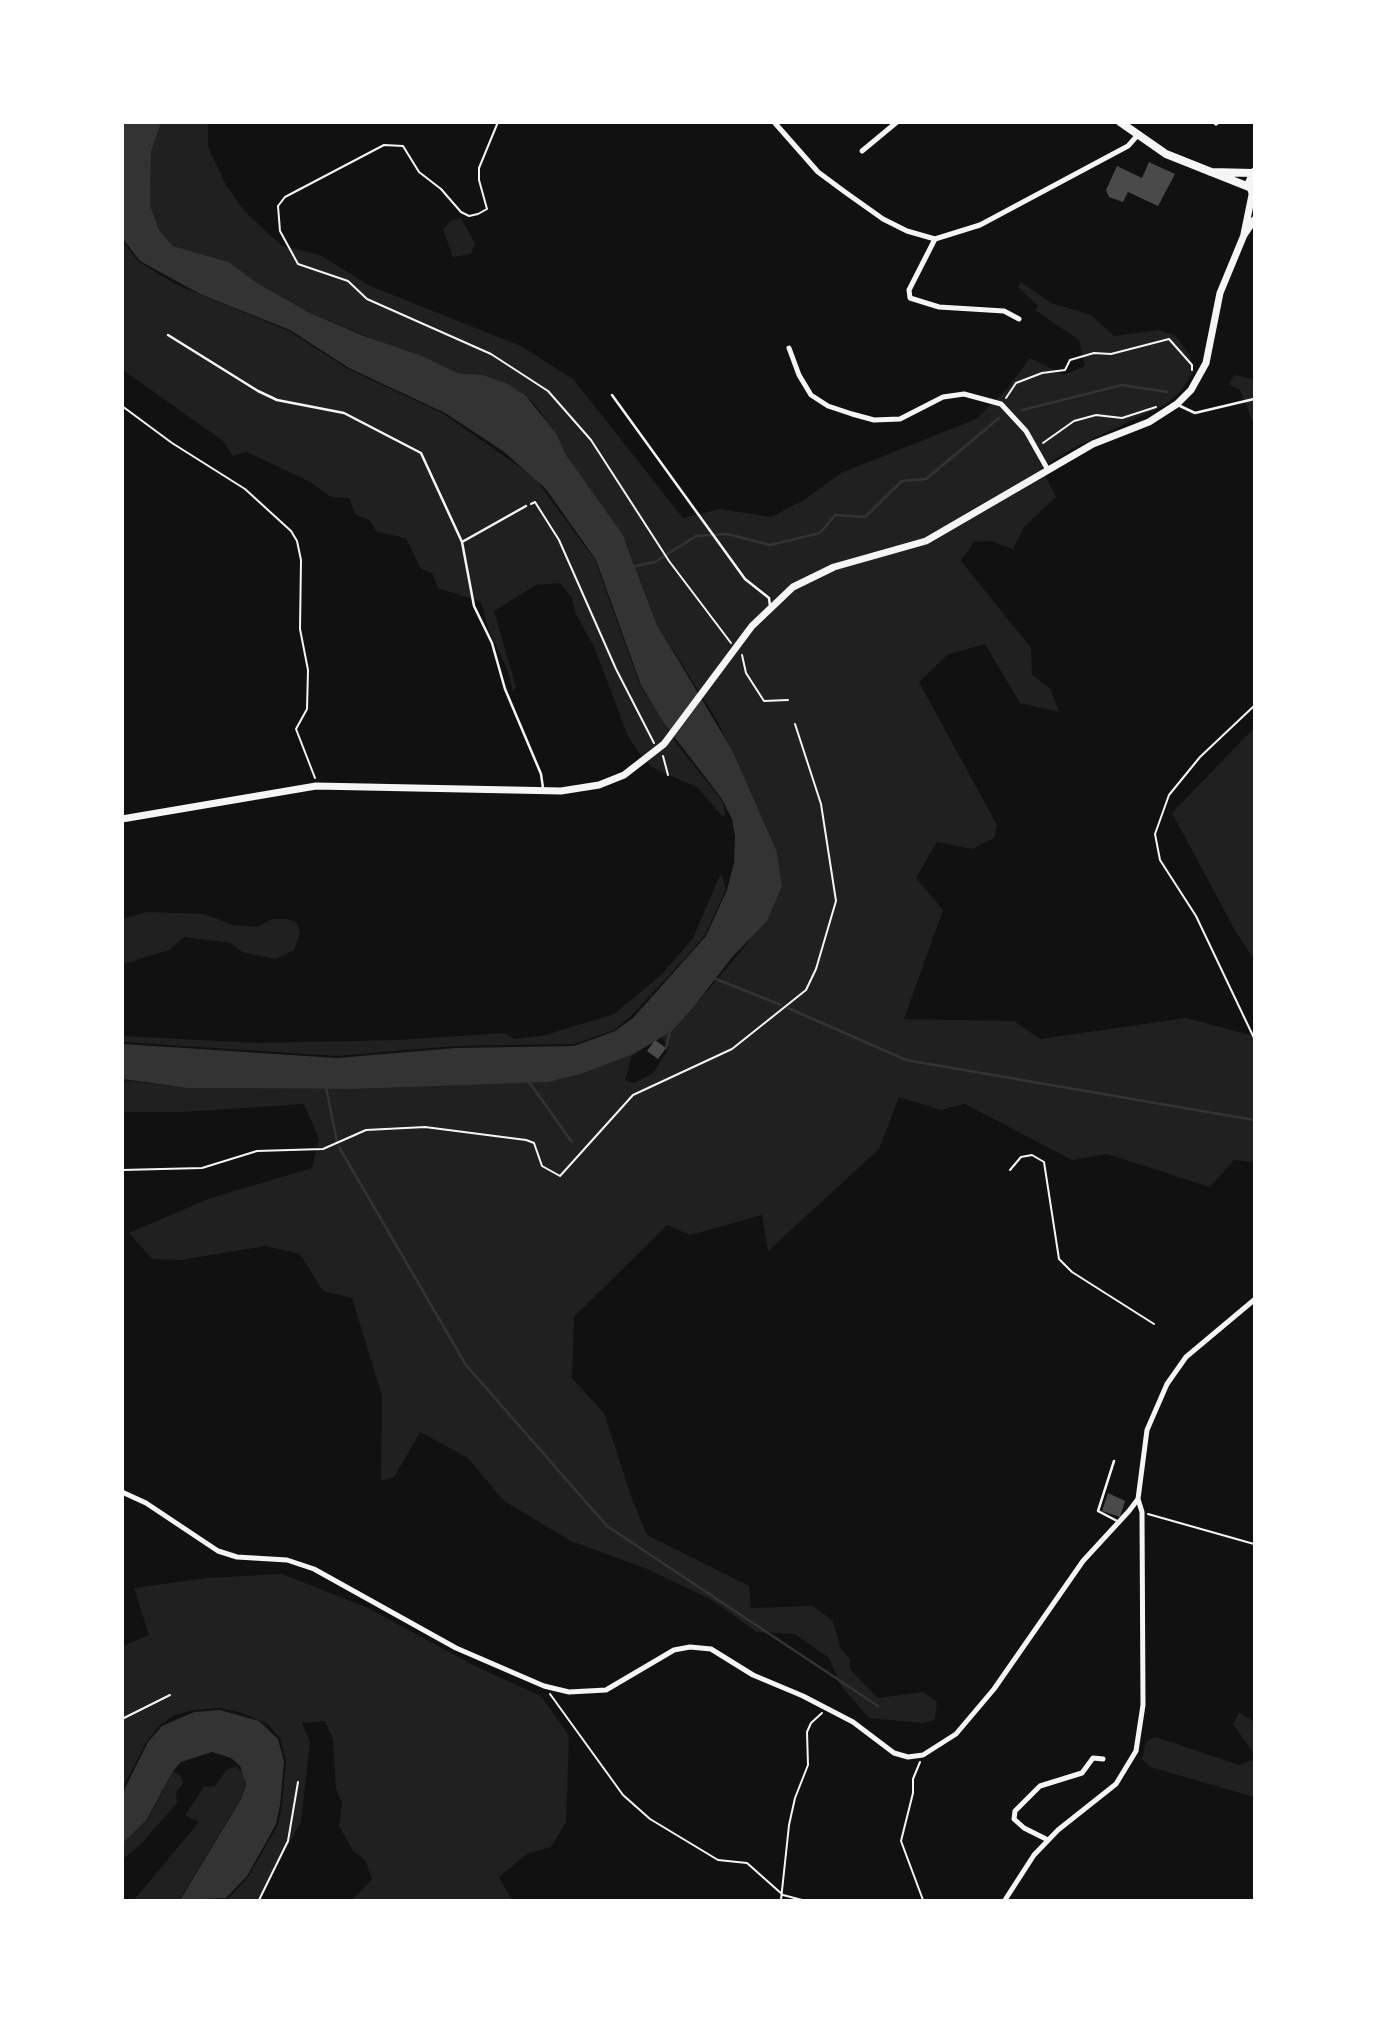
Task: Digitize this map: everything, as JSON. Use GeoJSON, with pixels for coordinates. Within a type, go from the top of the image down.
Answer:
{"type":"FeatureCollection","features":[{"type":"Feature","properties":{"kind":"main road"},"geometry":{"type":"LineString","coordinates":[[1120,122],[1166,155],[1211,172],[1252,193],[1254,173],[1211,172]]}},
{"type":"Feature","properties":{"kind":"street"},"geometry":{"type":"LineString","coordinates":[[774,122],[818,172],[845,192],[907,232],[935,239],[980,225],[1128,146],[1136,136]]}},
{"type":"Feature","properties":{"kind":"street"},"geometry":{"type":"LineString","coordinates":[[862,151],[897,122]]}},
{"type":"Feature","properties":{"kind":"street"},"geometry":{"type":"LineString","coordinates":[[122,819],[316,786],[543,792],[599,785],[624,775],[649,758],[672,734],[770,606],[811,576],[926,541],[1093,444],[1149,422],[1177,404],[1191,390],[1206,363],[1220,293],[1244,235],[1252,193]]}},
{"type":"Feature","properties":{"kind":"street"},"geometry":{"type":"LineString","coordinates":[[1244,235],[1255,220]]}},
{"type":"Feature","properties":{"kind":"street"},"geometry":{"type":"LineString","coordinates":[[935,239],[909,290],[910,298],[939,307],[1004,311],[1019,319]]}},
{"type":"Feature","properties":{"kind":"street"},"geometry":{"type":"LineString","coordinates":[[789,348],[799,376],[811,395],[828,406],[863,417],[886,421],[900,419],[943,397],[964,394],[1001,404],[1026,431],[1048,470]]}},
{"type":"Feature","properties":{"kind":"street"},"geometry":{"type":"LineString","coordinates":[[1004,1900],[1014,1882],[1048,1840],[1119,1781],[1140,1740],[1143,1705],[1142,1512],[1138,1499],[1147,1430],[1167,1384],[1186,1357],[1255,1300]]}},
{"type":"Feature","properties":{"kind":"street"},"geometry":{"type":"LineString","coordinates":[[122,1492],[146,1503],[218,1551],[237,1557],[287,1560],[314,1569],[456,1648],[544,1686],[569,1692],[606,1690],[674,1650],[690,1647],[711,1649],[753,1675],[853,1722],[894,1753],[908,1756],[923,1755],[956,1734],[994,1689],[1083,1561],[1138,1499]]}},
{"type":"Feature","properties":{"kind":"street"},"geometry":{"type":"LineString","coordinates":[[1048,1840],[1024,1828],[1014,1819],[1015,1811],[1040,1786],[1082,1773],[1093,1758],[1103,1759]]}},
{"type":"Feature","properties":{"kind":"lane"},"geometry":{"type":"LineString","coordinates":[[168,335],[277,400],[344,413],[421,453],[461,542],[474,606],[492,643],[505,689],[541,774],[543,792]]}},
{"type":"Feature","properties":{"kind":"lane"},"geometry":{"type":"LineString","coordinates":[[612,395],[745,579],[769,598],[770,606]]}},
{"type":"Feature","properties":{"kind":"lane"},"geometry":{"type":"LineString","coordinates":[[1177,404],[1195,413],[1255,399]]}},
{"type":"Feature","properties":{"kind":"lane"},"geometry":{"type":"LineString","coordinates":[[461,542],[526,506]]}},
{"type":"Feature","properties":{"kind":"lane"},"geometry":{"type":"LineString","coordinates":[[1114,1461],[1098,1511],[1119,1522]]}},
{"type":"Feature","properties":{"kind":"path"},"geometry":{"type":"LineString","coordinates":[[498,122],[479,168],[479,180],[487,209],[478,214],[469,216],[461,212],[441,188],[419,172],[403,146],[384,145],[285,197],[278,206],[280,231],[298,264],[348,281],[366,299],[491,354],[548,391],[591,440],[669,561],[734,646]]}},
{"type":"Feature","properties":{"kind":"path"},"geometry":{"type":"LineString","coordinates":[[1001,404],[1016,383],[1042,373],[1065,370],[1070,360],[1094,353],[1111,354],[1169,339],[1192,365],[1192,375]]}},
{"type":"Feature","properties":{"kind":"path"},"geometry":{"type":"LineString","coordinates":[[1036,449],[1074,421],[1096,415],[1122,418],[1163,405]]}},
{"type":"Feature","properties":{"kind":"path"},"geometry":{"type":"LineString","coordinates":[[122,406],[172,443],[245,489],[291,531],[297,541],[301,560],[300,629],[309,670],[307,709],[296,729],[310,759],[316,786]]}},
{"type":"Feature","properties":{"kind":"path"},"geometry":{"type":"LineString","coordinates":[[526,506],[535,502],[559,540],[616,669],[640,712],[643,726],[657,746]]}},
{"type":"Feature","properties":{"kind":"path"},"geometry":{"type":"LineString","coordinates":[[741,653],[746,673],[764,701],[788,700]]}},
{"type":"Feature","properties":{"kind":"path"},"geometry":{"type":"LineString","coordinates":[[1255,706],[1200,757],[1169,795],[1155,834],[1160,860],[1196,916],[1255,1038]]}},
{"type":"Feature","properties":{"kind":"path"},"geometry":{"type":"LineString","coordinates":[[122,1170],[201,1168],[257,1151],[323,1149],[366,1130],[425,1127],[526,1139],[534,1143],[542,1166],[560,1176],[633,1095],[733,1049],[806,990],[816,969],[836,901],[821,804],[795,724]]}},
{"type":"Feature","properties":{"kind":"path"},"geometry":{"type":"LineString","coordinates":[[663,755],[668,775]]}},
{"type":"Feature","properties":{"kind":"path"},"geometry":{"type":"LineString","coordinates":[[1010,1170],[1021,1157],[1027,1156],[1044,1162],[1059,1259],[1072,1272],[1154,1324]]}},
{"type":"Feature","properties":{"kind":"path"},"geometry":{"type":"LineString","coordinates":[[1142,1512],[1255,1544]]}},
{"type":"Feature","properties":{"kind":"path"},"geometry":{"type":"LineString","coordinates":[[544,1686],[623,1795],[650,1819],[718,1860],[747,1863],[783,1895],[802,1900]]}},
{"type":"Feature","properties":{"kind":"path"},"geometry":{"type":"LineString","coordinates":[[122,1719],[170,1695]]}},
{"type":"Feature","properties":{"kind":"path"},"geometry":{"type":"LineString","coordinates":[[781,1900],[789,1825],[795,1798],[808,1765],[807,1732],[811,1723],[828,1708]]}},
{"type":"Feature","properties":{"kind":"path"},"geometry":{"type":"LineString","coordinates":[[923,1755],[913,1779],[913,1793],[901,1840],[923,1900]]}},
{"type":"Feature","properties":{"kind":"path"},"geometry":{"type":"LineString","coordinates":[[259,1900],[288,1841],[298,1782]]}},
{"type":"Feature","properties":{"kind":"shaded area"},"geometry":{"type":"Polygon","coordinates":[[[123,123],[161,123],[151,152],[150,205],[159,230],[173,246],[229,262],[257,283],[310,313],[364,336],[422,356],[457,373],[483,375],[508,384],[526,396],[556,433],[566,455],[623,535],[656,623],[732,750],[777,852],[782,886],[767,921],[733,956],[692,1009],[672,1031],[632,1055],[581,1074],[549,1082],[355,1089],[187,1088],[123,1079],[123,1044],[337,1058],[456,1048],[574,1046],[615,1031],[633,1018],[706,936],[727,890],[734,863],[735,836],[732,819],[722,799],[663,722],[641,685],[596,560],[546,489],[503,451],[445,413],[349,368],[290,330],[200,294],[140,261],[123,239],[123,123]]]}},
{"type":"Feature","properties":{"kind":"shaded area"},"geometry":{"type":"Polygon","coordinates":[[[161,123],[208,123],[208,147],[226,185],[245,212],[282,246],[320,255],[370,286],[521,346],[573,379],[683,518],[720,509],[771,517],[804,500],[841,473],[976,419],[1006,390],[1030,358],[1064,375],[1085,366],[1079,340],[1035,310],[1038,306],[1018,287],[1021,282],[1051,303],[1091,315],[1114,336],[1159,330],[1176,336],[1190,356],[1194,371],[1180,392],[1165,405],[1073,448],[1041,468],[1056,497],[1024,527],[1013,549],[991,541],[974,542],[961,561],[1031,648],[1032,675],[1050,688],[1059,712],[1020,703],[985,644],[947,655],[919,682],[997,825],[994,838],[972,849],[937,842],[916,878],[943,910],[904,1019],[1014,1021],[1040,1039],[1186,1018],[1254,1036],[1254,1162],[1234,1160],[1210,1187],[1107,1154],[1072,1160],[965,1104],[941,1110],[899,1097],[879,1149],[768,1251],[762,1215],[690,1235],[667,1225],[574,1317],[572,1378],[604,1413],[632,1499],[647,1535],[749,1586],[751,1608],[813,1606],[833,1621],[841,1649],[850,1659],[850,1669],[878,1698],[923,1692],[937,1702],[935,1720],[923,1723],[869,1718],[841,1686],[829,1658],[795,1634],[757,1632],[710,1599],[647,1569],[571,1541],[504,1501],[468,1458],[420,1432],[394,1477],[381,1481],[382,1396],[352,1298],[323,1291],[300,1254],[266,1246],[181,1260],[152,1259],[129,1233],[208,1199],[312,1168],[319,1139],[304,1104],[182,1112],[123,1112],[122,1080],[187,1088],[355,1089],[549,1082],[581,1074],[632,1055],[625,1080],[634,1083],[653,1073],[669,1048],[661,1037],[672,1031],[746,945],[782,885],[777,852],[718,722],[656,623],[628,547],[616,525],[604,512],[566,455],[556,433],[536,406],[526,396],[483,375],[457,373],[310,313],[257,283],[229,262],[173,246],[159,230],[150,205],[151,152],[161,123]]]}},
{"type":"Feature","properties":{"kind":"shaded area"},"geometry":{"type":"Polygon","coordinates":[[[461,218],[475,243],[471,254],[453,257],[443,229],[451,221],[461,218]]]}},
{"type":"Feature","properties":{"kind":"shaded area"},"geometry":{"type":"Polygon","coordinates":[[[122,241],[139,262],[177,285],[289,331],[348,369],[444,414],[534,477],[595,560],[640,685],[676,743],[723,802],[725,815],[723,817],[697,787],[653,768],[639,753],[628,736],[595,649],[575,612],[572,598],[560,583],[536,585],[494,611],[516,687],[513,692],[508,671],[488,628],[481,602],[438,588],[432,573],[421,569],[406,538],[377,532],[369,520],[355,514],[349,498],[331,497],[310,482],[247,452],[233,456],[223,441],[123,370],[122,241]]]}},
{"type":"Feature","properties":{"kind":"shaded area"},"geometry":{"type":"Polygon","coordinates":[[[1234,375],[1254,379],[1254,425],[1240,390],[1229,385],[1234,375]]]}},
{"type":"Feature","properties":{"kind":"shaded area"},"geometry":{"type":"Polygon","coordinates":[[[1254,728],[1254,959],[1236,932],[1172,813],[1254,728]]]}},
{"type":"Feature","properties":{"kind":"shaded area"},"geometry":{"type":"Polygon","coordinates":[[[721,873],[726,889],[705,935],[631,1016],[614,1030],[574,1044],[455,1046],[337,1056],[123,1042],[123,1036],[256,1043],[398,1040],[504,1033],[515,1039],[546,1035],[614,1014],[662,974],[693,938],[721,873]]]}},
{"type":"Feature","properties":{"kind":"shaded area"},"geometry":{"type":"Polygon","coordinates":[[[147,912],[204,914],[233,925],[257,927],[272,919],[287,919],[296,922],[300,933],[294,950],[276,959],[242,952],[231,943],[184,937],[169,950],[123,964],[123,919],[147,912]]]}},
{"type":"Feature","properties":{"kind":"shaded area"},"geometry":{"type":"Polygon","coordinates":[[[282,1574],[366,1607],[475,1666],[541,1696],[569,1736],[566,1822],[551,1847],[527,1854],[499,1877],[512,1900],[352,1900],[372,1879],[365,1860],[353,1851],[339,1826],[342,1803],[336,1788],[333,1739],[325,1721],[302,1723],[310,1742],[301,1822],[257,1900],[227,1900],[248,1877],[278,1825],[286,1761],[280,1738],[268,1724],[239,1712],[220,1708],[193,1710],[175,1715],[161,1724],[147,1741],[123,1787],[123,1646],[149,1635],[134,1588],[207,1578],[282,1574]]]}},
{"type":"Feature","properties":{"kind":"shaded area"},"geometry":{"type":"Polygon","coordinates":[[[220,1710],[259,1721],[278,1739],[284,1761],[276,1824],[247,1876],[226,1898],[180,1900],[241,1799],[246,1784],[240,1766],[231,1758],[212,1752],[181,1762],[173,1771],[146,1821],[123,1843],[123,1792],[148,1742],[162,1726],[194,1712],[220,1710]]]}},
{"type":"Feature","properties":{"kind":"shaded area"},"geometry":{"type":"Polygon","coordinates":[[[1239,1712],[1254,1722],[1254,1754],[1233,1724],[1239,1712]]]}},
{"type":"Feature","properties":{"kind":"shaded area"},"geometry":{"type":"Polygon","coordinates":[[[1156,1737],[1239,1765],[1254,1759],[1254,1797],[1150,1767],[1142,1759],[1146,1741],[1156,1737]]]}},
{"type":"Feature","properties":{"kind":"shaded area"},"geometry":{"type":"Polygon","coordinates":[[[237,1767],[244,1775],[245,1784],[241,1798],[179,1900],[134,1900],[199,1822],[185,1815],[204,1787],[215,1786],[227,1769],[237,1767]]]}},
{"type":"Feature","properties":{"kind":"shaded area"},"geometry":{"type":"Polygon","coordinates":[[[173,1771],[181,1776],[183,1784],[176,1792],[177,1803],[139,1846],[123,1859],[123,1843],[147,1821],[173,1771]]]}},
{"type":"Feature","properties":{"kind":"building"},"geometry":{"type":"Polygon","coordinates":[[[1149,162],[1175,174],[1158,206],[1128,192],[1123,202],[1109,197],[1106,190],[1117,166],[1142,178],[1149,162]]]}},
{"type":"Feature","properties":{"kind":"building"},"geometry":{"type":"Polygon","coordinates":[[[655,1040],[666,1048],[658,1059],[647,1051],[655,1040]]]}},
{"type":"Feature","properties":{"kind":"building"},"geometry":{"type":"Polygon","coordinates":[[[1108,1493],[1125,1501],[1120,1517],[1102,1511],[1108,1493]]]}},
{"type":"Feature","properties":{"kind":"waterway"},"geometry":{"type":"LineString","coordinates":[[1022,410],[1122,385],[1167,392]]}},
{"type":"Feature","properties":{"kind":"waterway"},"geometry":{"type":"LineString","coordinates":[[631,567],[655,562],[696,536],[727,534],[770,545],[820,533],[835,515],[865,517],[902,481],[926,479],[999,418]]}},
{"type":"Feature","properties":{"kind":"waterway"},"geometry":{"type":"LineString","coordinates":[[716,979],[781,1005]]}},
{"type":"Feature","properties":{"kind":"waterway"},"geometry":{"type":"LineString","coordinates":[[788,1008],[906,1060],[1254,1120]]}},
{"type":"Feature","properties":{"kind":"waterway"},"geometry":{"type":"LineString","coordinates":[[666,1048],[670,1031]]}},
{"type":"Feature","properties":{"kind":"waterway"},"geometry":{"type":"LineString","coordinates":[[529,1082],[572,1142]]}},
{"type":"Feature","properties":{"kind":"waterway"},"geometry":{"type":"LineString","coordinates":[[326,1087],[337,1142]]}},
{"type":"Feature","properties":{"kind":"waterway"},"geometry":{"type":"LineString","coordinates":[[339,1147],[466,1365],[607,1526],[878,1706]]}}]}
